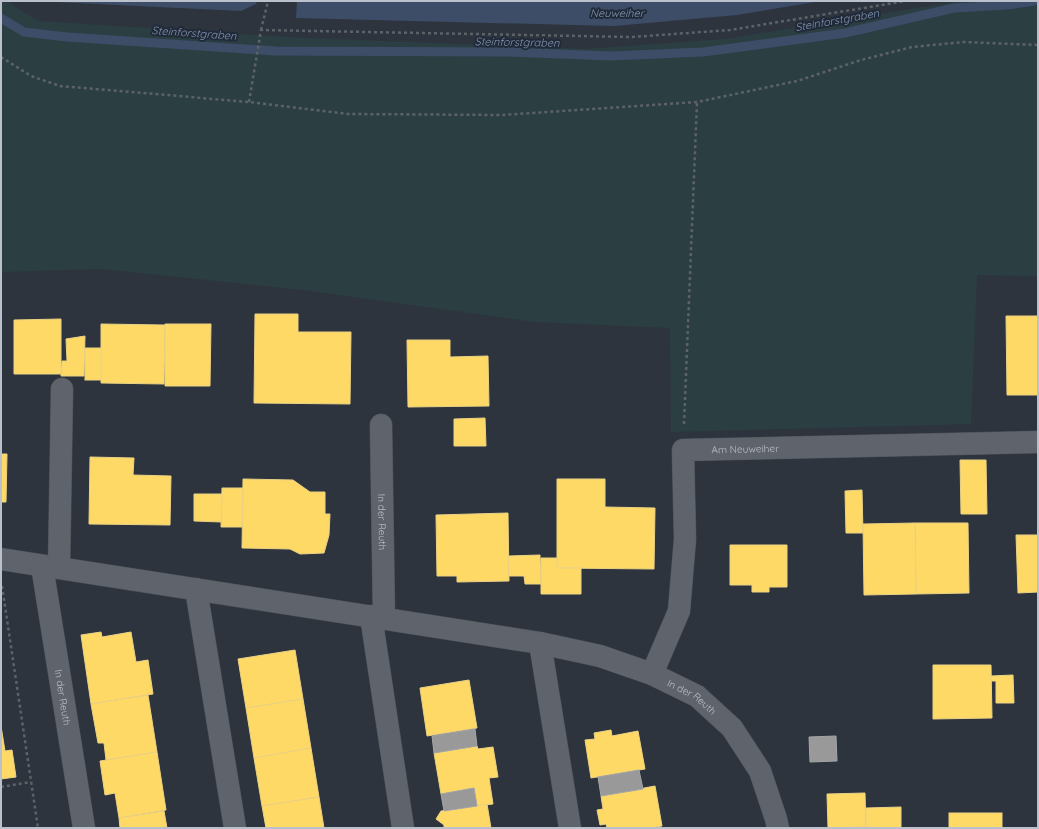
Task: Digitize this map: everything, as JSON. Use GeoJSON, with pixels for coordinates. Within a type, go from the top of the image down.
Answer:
{"type":"FeatureCollection","features":[{"type":"Feature","properties":{"kind":"street","name":"In der Reuth"},"geometry":{"type":"LineString","coordinates":[[62,389],[50,567],[84,828]]}},
{"type":"Feature","properties":{"kind":"street","name":"In der Reuth"},"geometry":{"type":"LineString","coordinates":[[382,425],[378,617],[404,828]]}},
{"type":"Feature","properties":{"kind":"street","name":"Am Neuweiher"},"geometry":{"type":"LineString","coordinates":[[683,450],[1038,442]]}},
{"type":"Feature","properties":{"kind":"street"},"geometry":{"type":"LineString","coordinates":[[652,674],[679,612],[685,539],[683,450]]}},
{"type":"Feature","properties":{"kind":"street","name":"In der Reuth"},"geometry":{"type":"LineString","coordinates":[[1,559],[540,643],[600,656],[652,674],[697,696],[732,728],[760,771],[778,828]]}},
{"type":"Feature","properties":{"kind":"street"},"geometry":{"type":"LineString","coordinates":[[196,589],[235,828]]}},
{"type":"Feature","properties":{"kind":"street"},"geometry":{"type":"LineString","coordinates":[[540,643],[570,828]]}},
{"type":"Feature","properties":{"kind":"path"},"geometry":{"type":"LineString","coordinates":[[249,102],[259,38],[268,1]]}},
{"type":"Feature","properties":{"kind":"path"},"geometry":{"type":"LineString","coordinates":[[261,30],[632,37],[730,30],[906,1]]}},
{"type":"Feature","properties":{"kind":"path"},"geometry":{"type":"LineString","coordinates":[[1,57],[30,76],[60,86],[249,102],[348,114],[502,115],[697,102],[797,81],[861,60],[912,47],[964,42],[1038,45]]}},
{"type":"Feature","properties":{"kind":"path"},"geometry":{"type":"LineString","coordinates":[[683,450],[697,102]]}},
{"type":"Feature","properties":{"kind":"path"},"geometry":{"type":"LineString","coordinates":[[1,579],[38,828]]}},
{"type":"Feature","properties":{"kind":"path"},"geometry":{"type":"LineString","coordinates":[[1,787],[31,782]]}},
{"type":"Feature","properties":{"kind":"green space"},"geometry":{"type":"Polygon","coordinates":[[[1,1],[10,1],[11,4],[38,21],[305,38],[585,49],[726,39],[960,1],[1038,1],[1038,276],[977,275],[971,424],[671,432],[670,328],[535,322],[303,290],[101,269],[1,272],[1,1]]]}},
{"type":"Feature","properties":{"kind":"water"},"geometry":{"type":"Polygon","coordinates":[[[36,1],[257,1],[256,4],[241,11],[36,1]]]}},
{"type":"Feature","properties":{"kind":"water","name":"Neuweiher"},"geometry":{"type":"Polygon","coordinates":[[[297,1],[821,1],[737,15],[614,26],[296,18],[297,1]]]}},
{"type":"Feature","properties":{"kind":"building: Wohnen"},"geometry":{"type":"Polygon","coordinates":[[[255,314],[298,314],[298,332],[351,332],[350,404],[254,403],[255,314]]]}},
{"type":"Feature","properties":{"kind":"building: Wohnen"},"geometry":{"type":"Polygon","coordinates":[[[1006,316],[1038,316],[1038,395],[1007,395],[1006,316]]]}},
{"type":"Feature","properties":{"kind":"building: Wohnen"},"geometry":{"type":"Polygon","coordinates":[[[61,319],[61,374],[14,374],[14,320],[61,319]]]}},
{"type":"Feature","properties":{"kind":"building: Wohnen"},"geometry":{"type":"Polygon","coordinates":[[[101,324],[165,325],[164,384],[101,383],[101,324]]]}},
{"type":"Feature","properties":{"kind":"building: Wohnen"},"geometry":{"type":"Polygon","coordinates":[[[165,324],[211,324],[210,386],[165,386],[165,324]]]}},
{"type":"Feature","properties":{"kind":"building: Wohnen"},"geometry":{"type":"Polygon","coordinates":[[[85,336],[84,376],[61,376],[62,361],[67,361],[66,339],[85,336]]]}},
{"type":"Feature","properties":{"kind":"building: Wohnen"},"geometry":{"type":"Polygon","coordinates":[[[407,340],[450,340],[450,357],[488,356],[489,406],[408,407],[407,340]]]}},
{"type":"Feature","properties":{"kind":"building: Wohnen"},"geometry":{"type":"Polygon","coordinates":[[[85,348],[101,348],[101,380],[85,380],[85,348]]]}},
{"type":"Feature","properties":{"kind":"building: Wohnen"},"geometry":{"type":"Polygon","coordinates":[[[485,418],[486,446],[454,446],[454,419],[485,418]]]}},
{"type":"Feature","properties":{"kind":"building: Wohnen"},"geometry":{"type":"Polygon","coordinates":[[[1,454],[7,454],[6,502],[1,502],[1,454]]]}},
{"type":"Feature","properties":{"kind":"building: Wohnen"},"geometry":{"type":"Polygon","coordinates":[[[90,457],[134,458],[133,475],[171,476],[170,525],[89,524],[90,457]]]}},
{"type":"Feature","properties":{"kind":"building: Wohnen"},"geometry":{"type":"Polygon","coordinates":[[[960,460],[986,460],[987,514],[961,514],[960,460]]]}},
{"type":"Feature","properties":{"kind":"building: Wohnen"},"geometry":{"type":"Polygon","coordinates":[[[243,479],[293,480],[310,492],[325,492],[325,514],[330,514],[329,535],[324,553],[300,554],[290,549],[242,548],[243,479]]]}},
{"type":"Feature","properties":{"kind":"building: Wohnen"},"geometry":{"type":"Polygon","coordinates":[[[557,479],[605,479],[605,507],[655,508],[654,569],[557,568],[557,479]]]}},
{"type":"Feature","properties":{"kind":"building: Wohnen"},"geometry":{"type":"Polygon","coordinates":[[[222,488],[243,488],[242,527],[221,527],[222,488]]]}},
{"type":"Feature","properties":{"kind":"building: Wohnen"},"geometry":{"type":"Polygon","coordinates":[[[862,490],[863,533],[846,533],[845,491],[862,490]]]}},
{"type":"Feature","properties":{"kind":"building: Wohnen"},"geometry":{"type":"Polygon","coordinates":[[[194,494],[222,494],[221,522],[194,521],[194,494]]]}},
{"type":"Feature","properties":{"kind":"building: Wohnen"},"geometry":{"type":"Polygon","coordinates":[[[508,513],[509,581],[457,582],[457,576],[437,576],[436,515],[508,513]]]}},
{"type":"Feature","properties":{"kind":"building: Wohnen"},"geometry":{"type":"Polygon","coordinates":[[[915,523],[968,523],[969,593],[916,594],[915,523]]]}},
{"type":"Feature","properties":{"kind":"building: Wohnen"},"geometry":{"type":"Polygon","coordinates":[[[915,523],[916,594],[864,595],[863,524],[915,523]]]}},
{"type":"Feature","properties":{"kind":"building: Wohnen"},"geometry":{"type":"Polygon","coordinates":[[[1016,535],[1038,535],[1038,592],[1018,593],[1016,535]]]}},
{"type":"Feature","properties":{"kind":"building: Wohnen"},"geometry":{"type":"Polygon","coordinates":[[[730,545],[787,545],[787,587],[769,587],[769,592],[752,592],[752,585],[730,585],[730,545]]]}},
{"type":"Feature","properties":{"kind":"building: Wohnen"},"geometry":{"type":"Polygon","coordinates":[[[540,555],[541,584],[525,584],[524,576],[509,576],[508,556],[540,555]]]}},
{"type":"Feature","properties":{"kind":"building: Wohnen"},"geometry":{"type":"Polygon","coordinates":[[[541,558],[557,558],[557,568],[581,568],[581,594],[541,594],[541,558]]]}},
{"type":"Feature","properties":{"kind":"building: Wohnen"},"geometry":{"type":"Polygon","coordinates":[[[101,632],[102,637],[131,632],[136,662],[148,660],[153,694],[91,704],[81,635],[101,632]]]}},
{"type":"Feature","properties":{"kind":"building: Wohnen"},"geometry":{"type":"Polygon","coordinates":[[[295,650],[303,699],[246,708],[238,659],[295,650]]]}},
{"type":"Feature","properties":{"kind":"building: Wohnen"},"geometry":{"type":"Polygon","coordinates":[[[933,665],[991,665],[992,718],[933,719],[933,665]]]}},
{"type":"Feature","properties":{"kind":"building: Wohnen"},"geometry":{"type":"Polygon","coordinates":[[[1013,675],[1014,703],[996,703],[996,681],[991,681],[991,676],[1013,675]]]}},
{"type":"Feature","properties":{"kind":"building: Wohnen"},"geometry":{"type":"Polygon","coordinates":[[[469,680],[477,728],[427,736],[420,688],[469,680]]]}},
{"type":"Feature","properties":{"kind":"building: Wohnen"},"geometry":{"type":"Polygon","coordinates":[[[148,695],[157,752],[106,760],[104,743],[98,743],[91,704],[148,695]]]}},
{"type":"Feature","properties":{"kind":"building: Wohnen"},"geometry":{"type":"Polygon","coordinates":[[[303,699],[311,748],[254,758],[246,708],[303,699]]]}},
{"type":"Feature","properties":{"kind":"building: Wohnen"},"geometry":{"type":"Polygon","coordinates":[[[1,726],[5,751],[12,750],[16,777],[1,779],[1,726]]]}},
{"type":"Feature","properties":{"kind":"building: Wohnen"},"geometry":{"type":"Polygon","coordinates":[[[611,730],[612,736],[638,731],[645,769],[591,778],[585,740],[595,739],[594,733],[611,730]]]}},
{"type":"Feature","properties":{"kind":"building: Wohnen"},"geometry":{"type":"Polygon","coordinates":[[[477,746],[478,749],[493,747],[498,777],[489,778],[493,804],[477,806],[474,788],[441,794],[434,753],[477,746]]]}},
{"type":"Feature","properties":{"kind":"building: Wohnen"},"geometry":{"type":"Polygon","coordinates":[[[311,748],[319,797],[262,806],[254,758],[311,748]]]}},
{"type":"Feature","properties":{"kind":"building: Wohnen"},"geometry":{"type":"Polygon","coordinates":[[[157,752],[166,810],[119,818],[115,793],[105,795],[100,761],[157,752]]]}},
{"type":"Feature","properties":{"kind":"building: Wohnen"},"geometry":{"type":"Polygon","coordinates":[[[655,786],[662,826],[650,828],[607,828],[606,824],[600,825],[597,810],[603,809],[601,796],[655,786]]]}},
{"type":"Feature","properties":{"kind":"building: Wohnen"},"geometry":{"type":"Polygon","coordinates":[[[865,793],[866,827],[828,828],[827,794],[865,793]]]}},
{"type":"Feature","properties":{"kind":"building: Wohnen"},"geometry":{"type":"Polygon","coordinates":[[[319,797],[324,828],[266,828],[262,806],[319,797]]]}},
{"type":"Feature","properties":{"kind":"building: Wohnen"},"geometry":{"type":"Polygon","coordinates":[[[487,804],[491,828],[444,828],[444,825],[436,819],[441,811],[487,804]]]}},
{"type":"Feature","properties":{"kind":"building: Wohnen"},"geometry":{"type":"Polygon","coordinates":[[[901,807],[901,828],[862,828],[866,827],[866,808],[901,807]]]}},
{"type":"Feature","properties":{"kind":"building: Wohnen"},"geometry":{"type":"Polygon","coordinates":[[[164,811],[167,828],[120,828],[119,818],[164,811]]]}},
{"type":"Feature","properties":{"kind":"building: Wohnen"},"geometry":{"type":"Polygon","coordinates":[[[949,813],[1002,813],[1002,828],[949,828],[949,813]]]}},
{"type":"Feature","properties":{"kind":"building: Industrie"},"geometry":{"type":"Polygon","coordinates":[[[475,729],[477,746],[434,753],[432,736],[475,729]]]}},
{"type":"Feature","properties":{"kind":"building: Industrie"},"geometry":{"type":"Polygon","coordinates":[[[836,736],[837,761],[810,762],[809,737],[836,736]]]}},
{"type":"Feature","properties":{"kind":"building: Industrie"},"geometry":{"type":"Polygon","coordinates":[[[639,770],[643,789],[601,796],[598,777],[639,770]]]}},
{"type":"Feature","properties":{"kind":"building: Industrie"},"geometry":{"type":"Polygon","coordinates":[[[474,788],[477,806],[444,811],[441,794],[474,788]]]}},
{"type":"Feature","properties":{"kind":"waterway","name":"Steinforstgraben"},"geometry":{"type":"LineString","coordinates":[[1,18],[24,32],[67,37],[275,51],[509,52],[611,56],[703,52],[845,33],[954,8],[1007,5],[1034,1]]}}]}
